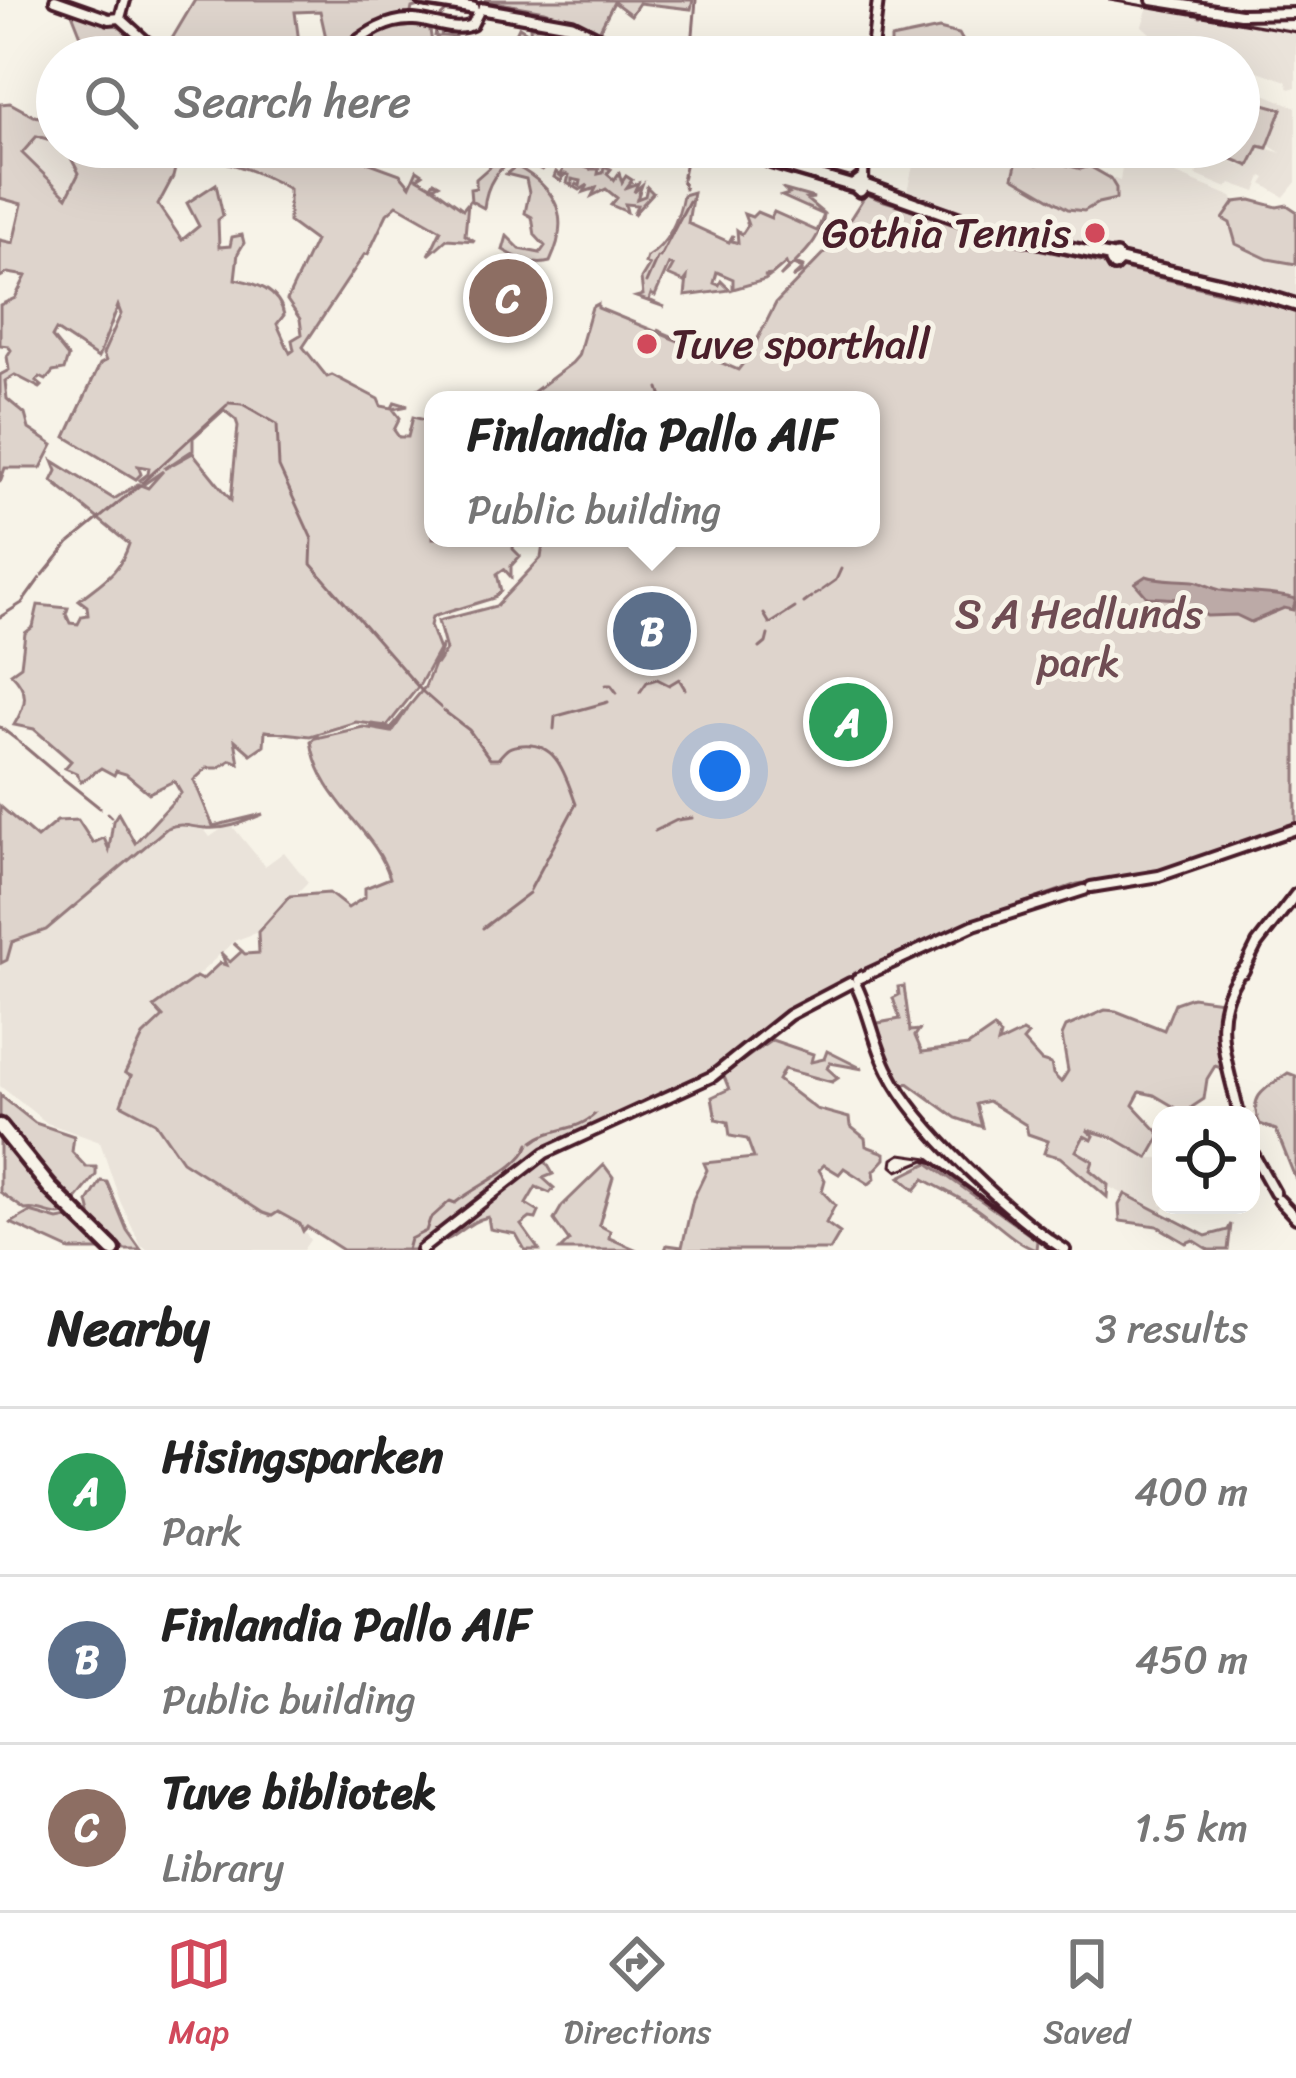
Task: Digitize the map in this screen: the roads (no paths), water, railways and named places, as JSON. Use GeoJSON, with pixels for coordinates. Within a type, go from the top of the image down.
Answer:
{"type":"FeatureCollection","features":[{"type":"Feature","properties":{"kind":"highway"},"geometry":{"type":"LineString","coordinates":[[0,1126],[116,1250]]}},
{"type":"Feature","properties":{"kind":"main road"},"geometry":{"type":"LineString","coordinates":[[422,0],[572,25],[594,36]]}},
{"type":"Feature","properties":{"kind":"main road"},"geometry":{"type":"LineString","coordinates":[[807,168],[1002,234],[1116,262],[1247,286],[1296,307]]}},
{"type":"Feature","properties":{"kind":"main road"},"geometry":{"type":"LineString","coordinates":[[1247,286],[1296,307]]}},
{"type":"Feature","properties":{"kind":"street"},"geometry":{"type":"LineString","coordinates":[[55,0],[109,19],[120,18],[140,36]]}},
{"type":"Feature","properties":{"kind":"street"},"geometry":{"type":"LineString","coordinates":[[120,18],[124,0]]}},
{"type":"Feature","properties":{"kind":"street"},"geometry":{"type":"LineString","coordinates":[[873,36],[878,0]]}},
{"type":"Feature","properties":{"kind":"street"},"geometry":{"type":"LineString","coordinates":[[1153,0],[1240,14],[1296,13]]}},
{"type":"Feature","properties":{"kind":"street"},"geometry":{"type":"LineString","coordinates":[[367,36],[387,23],[415,20],[463,29],[472,25],[478,10]]}},
{"type":"Feature","properties":{"kind":"street"},"geometry":{"type":"LineString","coordinates":[[860,183],[862,168]]}},
{"type":"Feature","properties":{"kind":"street"},"geometry":{"type":"LineString","coordinates":[[421,1250],[545,1153],[713,1076],[789,1016],[960,931],[1046,900],[1159,876],[1296,830]]}},
{"type":"Feature","properties":{"kind":"street"},"geometry":{"type":"LineString","coordinates":[[1238,1106],[1222,1010],[1256,944],[1296,895]]}},
{"type":"Feature","properties":{"kind":"street"},"geometry":{"type":"LineString","coordinates":[[854,983],[880,1053],[904,1097],[1005,1205],[1065,1250]]}},
{"type":"Feature","properties":{"kind":"street"},"geometry":{"type":"LineString","coordinates":[[1260,1166],[1296,1218]]}},
{"type":"Feature","properties":{"kind":"waterway"},"geometry":{"type":"LineString","coordinates":[[693,36],[696,0]]}},
{"type":"Feature","properties":{"kind":"waterway"},"geometry":{"type":"LineString","coordinates":[[375,25],[406,16],[437,20],[446,12],[465,11]]}},
{"type":"Feature","properties":{"kind":"waterway"},"geometry":{"type":"LineString","coordinates":[[1196,11],[1207,13]]}},
{"type":"Feature","properties":{"kind":"waterway"},"geometry":{"type":"LineString","coordinates":[[685,168],[685,189]]}},
{"type":"Feature","properties":{"kind":"waterway"},"geometry":{"type":"LineString","coordinates":[[660,257],[689,201]]}},
{"type":"Feature","properties":{"kind":"waterway"},"geometry":{"type":"LineString","coordinates":[[646,283],[657,258]]}},
{"type":"Feature","properties":{"kind":"waterway"},"geometry":{"type":"LineString","coordinates":[[229,403],[242,404]]}},
{"type":"Feature","properties":{"kind":"waterway"},"geometry":{"type":"LineString","coordinates":[[143,482],[227,405]]}},
{"type":"Feature","properties":{"kind":"waterway"},"geometry":{"type":"LineString","coordinates":[[244,405],[277,424],[279,467],[312,539],[311,564],[421,690]]}},
{"type":"Feature","properties":{"kind":"waterway"},"geometry":{"type":"LineString","coordinates":[[43,575],[69,543],[140,485]]}},
{"type":"Feature","properties":{"kind":"waterway"},"geometry":{"type":"LineString","coordinates":[[822,590],[836,580],[841,569]]}},
{"type":"Feature","properties":{"kind":"waterway"},"geometry":{"type":"LineString","coordinates":[[0,617],[22,603],[40,578]]}},
{"type":"Feature","properties":{"kind":"waterway"},"geometry":{"type":"LineString","coordinates":[[815,595],[820,592]]}},
{"type":"Feature","properties":{"kind":"waterway"},"geometry":{"type":"LineString","coordinates":[[804,603],[812,597]]}},
{"type":"Feature","properties":{"kind":"waterway"},"geometry":{"type":"LineString","coordinates":[[764,614],[770,624],[795,608]]}},
{"type":"Feature","properties":{"kind":"waterway"},"geometry":{"type":"LineString","coordinates":[[760,648],[768,635]]}},
{"type":"Feature","properties":{"kind":"waterway"},"geometry":{"type":"LineString","coordinates":[[640,692],[647,682],[657,679],[669,685],[679,679],[685,689]]}},
{"type":"Feature","properties":{"kind":"waterway"},"geometry":{"type":"LineString","coordinates":[[606,685],[617,693]]}},
{"type":"Feature","properties":{"kind":"waterway"},"geometry":{"type":"LineString","coordinates":[[423,692],[441,708]]}},
{"type":"Feature","properties":{"kind":"waterway"},"geometry":{"type":"LineString","coordinates":[[557,716],[608,702]]}},
{"type":"Feature","properties":{"kind":"waterway"},"geometry":{"type":"LineString","coordinates":[[444,711],[469,730],[490,759],[498,759],[511,747],[534,745],[552,755],[564,772],[576,804],[530,890]]}},
{"type":"Feature","properties":{"kind":"waterway"},"geometry":{"type":"LineString","coordinates":[[554,729],[555,717]]}},
{"type":"Feature","properties":{"kind":"waterway"},"geometry":{"type":"LineString","coordinates":[[0,727],[17,740]]}},
{"type":"Feature","properties":{"kind":"waterway"},"geometry":{"type":"LineString","coordinates":[[19,742],[58,775]]}},
{"type":"Feature","properties":{"kind":"waterway"},"geometry":{"type":"LineString","coordinates":[[60,776],[100,808]]}},
{"type":"Feature","properties":{"kind":"waterway"},"geometry":{"type":"LineString","coordinates":[[107,813],[111,817]]}},
{"type":"Feature","properties":{"kind":"waterway"},"geometry":{"type":"LineString","coordinates":[[655,831],[692,818]]}},
{"type":"Feature","properties":{"kind":"waterway"},"geometry":{"type":"LineString","coordinates":[[483,928],[529,893]]}},
{"type":"Feature","properties":{"kind":"waterway"},"geometry":{"type":"LineString","coordinates":[[533,1142],[595,1114]]}},
{"type":"Feature","properties":{"kind":"waterway"},"geometry":{"type":"LineString","coordinates":[[407,1250],[410,1239],[426,1231],[430,1219],[450,1201],[455,1203],[508,1169],[529,1144]]}},
{"type":"Feature","properties":{"kind":"tram line"},"geometry":{"type":"LineString","coordinates":[[1051,1250],[934,1163],[925,1160],[898,1171],[892,1166],[893,1159],[901,1154],[929,1158],[1054,1250]]}},
{"type":"Feature","properties":{"kind":"railway"},"geometry":{"type":"LineString","coordinates":[[1110,0],[1296,32]]}},
{"type":"Feature","properties":{"kind":"place","name":"Gothia Tennis"},"geometry":{"type":"Point","coordinates":[1095,233]}},
{"type":"Feature","properties":{"kind":"place","name":"Tuve bibliotek"},"geometry":{"type":"Point","coordinates":[508,298]}},
{"type":"Feature","properties":{"kind":"place","name":"Tuve sporthall"},"geometry":{"type":"Point","coordinates":[647,344]}},
{"type":"Feature","properties":{"kind":"place","name":"Finlandia Pallo AIF"},"geometry":{"type":"Point","coordinates":[652,631]}},
{"type":"Feature","properties":{"kind":"place","name":"Hisingsparken"},"geometry":{"type":"Point","coordinates":[848,722]}},
{"type":"Feature","properties":{"kind":"park label","name":"S A Hedlunds park"},"geometry":{"type":"Point","coordinates":[1079,638]}}]}
